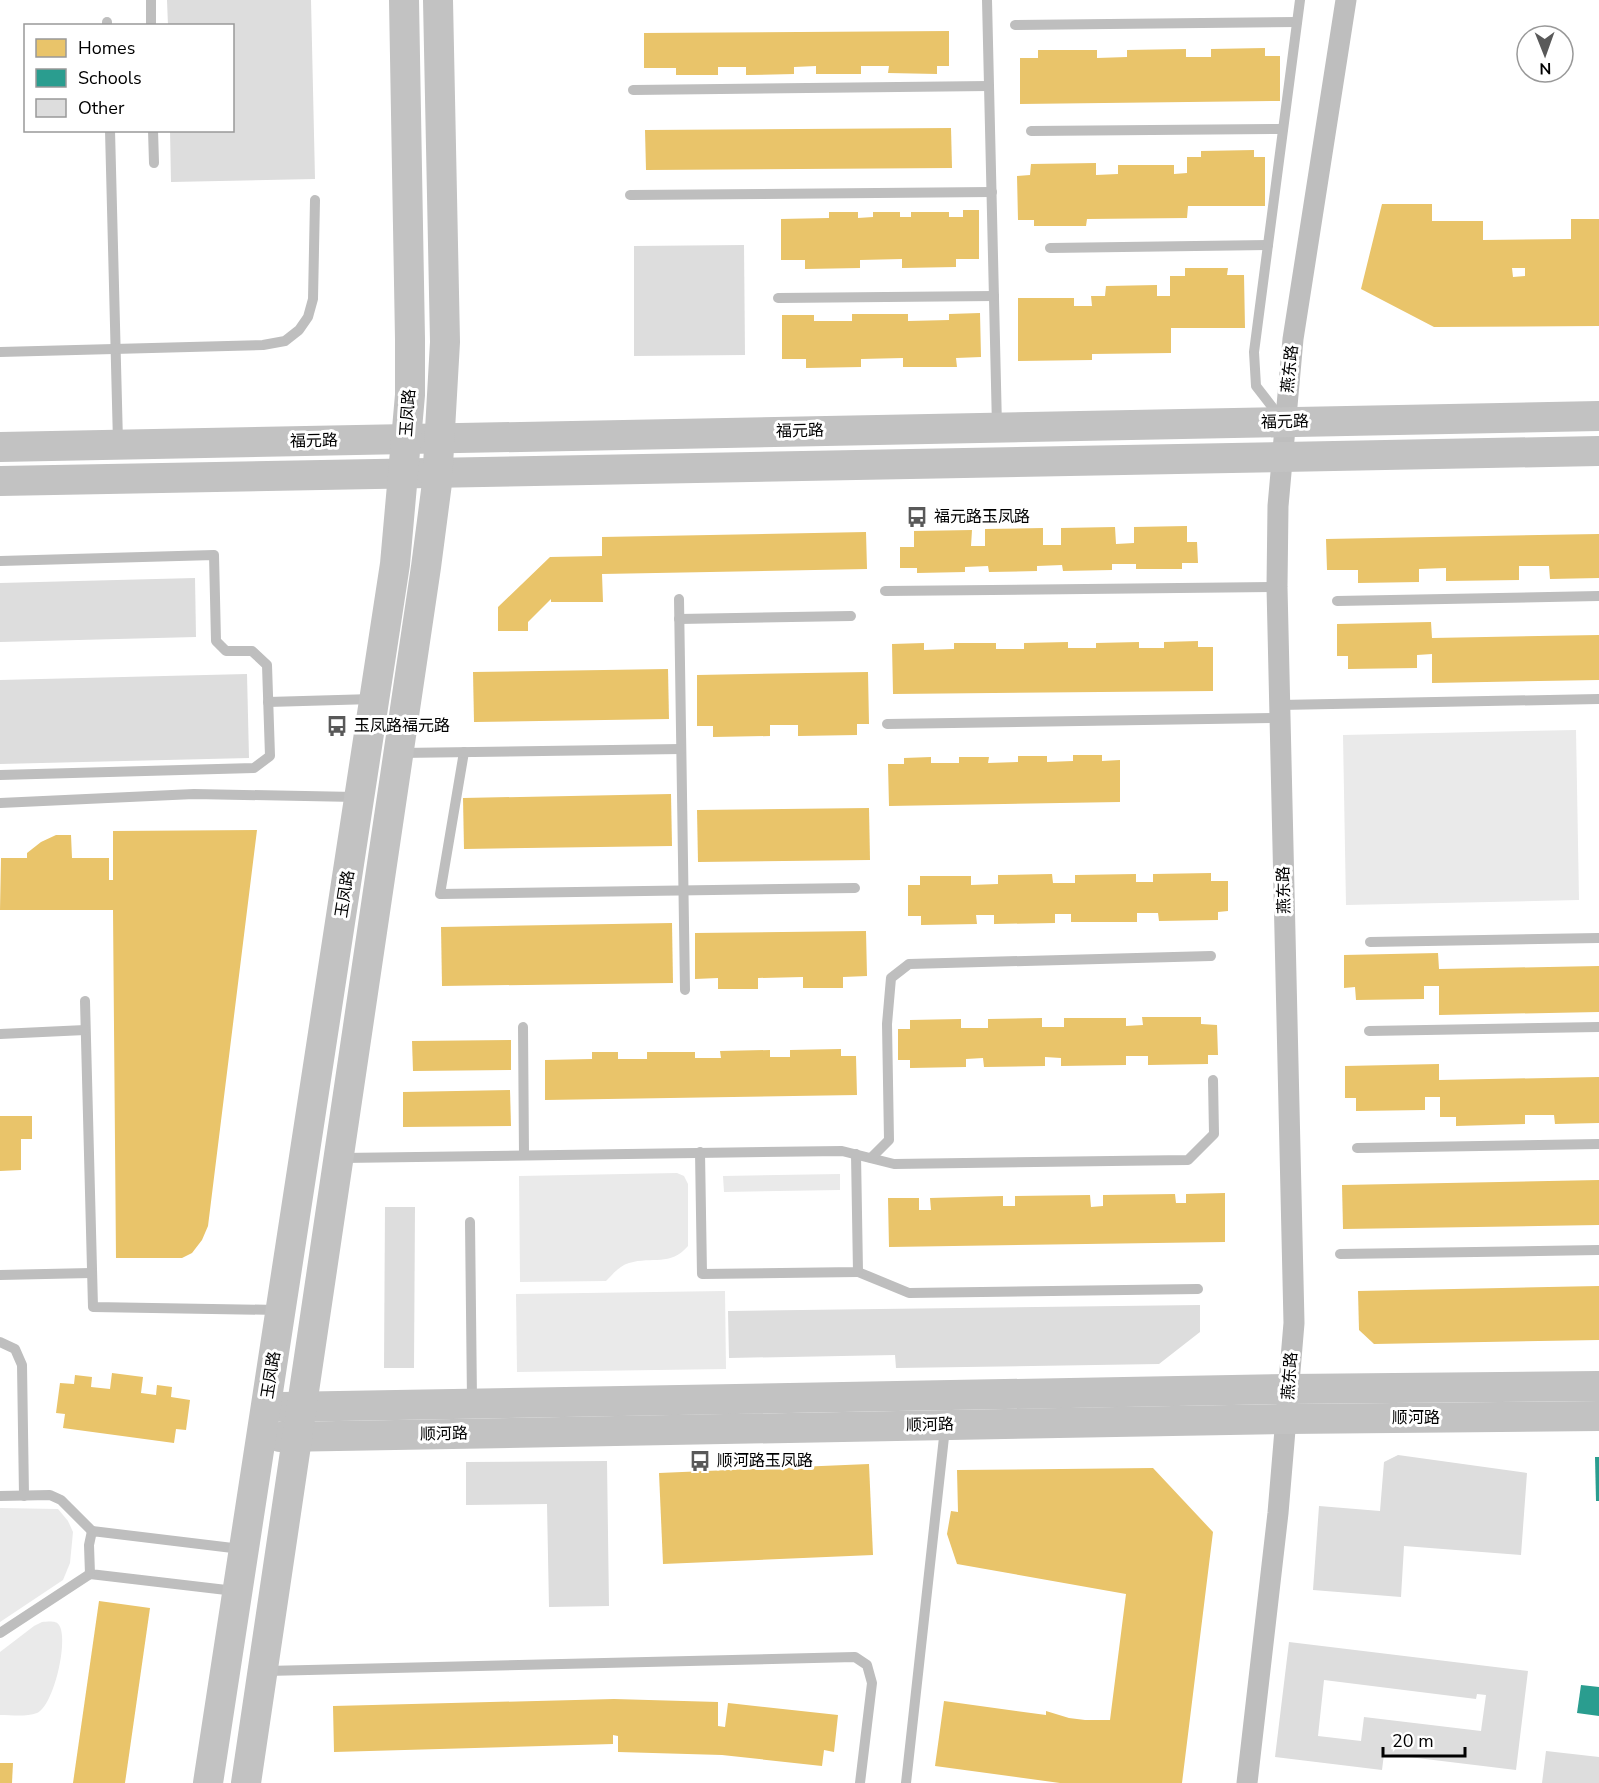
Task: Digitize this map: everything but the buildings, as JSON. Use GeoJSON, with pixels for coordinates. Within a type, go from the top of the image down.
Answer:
{"type":"FeatureCollection","features":[{"type":"Feature","properties":{"kind":"street","name":"玉凤路"},"geometry":{"type":"LineString","coordinates":[[208,1783],[391,594],[410,395],[404,0]]}},
{"type":"Feature","properties":{"kind":"street","name":"玉凤路"},"geometry":{"type":"LineString","coordinates":[[246,1783],[399,753],[438,473],[445,342],[438,0]]}},
{"type":"Feature","properties":{"kind":"street","name":"燕东路"},"geometry":{"type":"LineString","coordinates":[[1247,1783],[1278,1513],[1294,1323],[1277,586],[1278,506],[1293,339],[1346,0]]}},
{"type":"Feature","properties":{"kind":"street","name":"福元路"},"geometry":{"type":"LineString","coordinates":[[0,447],[1599,416]]}},
{"type":"Feature","properties":{"kind":"street","name":"福元路"},"geometry":{"type":"LineString","coordinates":[[0,481],[1599,451]]}},
{"type":"Feature","properties":{"kind":"street","name":"顺河路"},"geometry":{"type":"LineString","coordinates":[[266,1407],[1290,1389],[1599,1386]]}},
{"type":"Feature","properties":{"kind":"street","name":"顺河路"},"geometry":{"type":"LineString","coordinates":[[261,1437],[1287,1419],[1599,1416]]}},
{"type":"Feature","properties":{"kind":"lane"},"geometry":{"type":"LineString","coordinates":[[150,0],[151,24]]}},
{"type":"Feature","properties":{"kind":"lane"},"geometry":{"type":"LineString","coordinates":[[987,0],[997,428]]}},
{"type":"Feature","properties":{"kind":"lane"},"geometry":{"type":"LineString","coordinates":[[1284,422],[1256,386],[1254,352],[1300,0]]}},
{"type":"Feature","properties":{"kind":"lane"},"geometry":{"type":"LineString","coordinates":[[1015,25],[1297,22]]}},
{"type":"Feature","properties":{"kind":"lane"},"geometry":{"type":"LineString","coordinates":[[633,90],[989,86]]}},
{"type":"Feature","properties":{"kind":"lane"},"geometry":{"type":"LineString","coordinates":[[1031,131],[1283,129]]}},
{"type":"Feature","properties":{"kind":"lane"},"geometry":{"type":"LineString","coordinates":[[110,132],[118,444]]}},
{"type":"Feature","properties":{"kind":"lane"},"geometry":{"type":"LineString","coordinates":[[153,132],[154,163]]}},
{"type":"Feature","properties":{"kind":"lane"},"geometry":{"type":"LineString","coordinates":[[630,195],[992,192]]}},
{"type":"Feature","properties":{"kind":"lane"},"geometry":{"type":"LineString","coordinates":[[0,352],[263,345],[285,341],[299,330],[308,317],[313,299],[315,200]]}},
{"type":"Feature","properties":{"kind":"lane"},"geometry":{"type":"LineString","coordinates":[[1050,248],[1268,245]]}},
{"type":"Feature","properties":{"kind":"lane"},"geometry":{"type":"LineString","coordinates":[[778,298],[994,296]]}},
{"type":"Feature","properties":{"kind":"lane"},"geometry":{"type":"LineString","coordinates":[[0,561],[214,555],[216,641],[226,651],[252,651],[267,665],[270,756],[254,768],[0,775]]}},
{"type":"Feature","properties":{"kind":"lane"},"geometry":{"type":"LineString","coordinates":[[885,591],[1277,586]]}},
{"type":"Feature","properties":{"kind":"lane"},"geometry":{"type":"LineString","coordinates":[[1337,601],[1599,596]]}},
{"type":"Feature","properties":{"kind":"lane"},"geometry":{"type":"LineString","coordinates":[[679,599],[685,990]]}},
{"type":"Feature","properties":{"kind":"lane"},"geometry":{"type":"LineString","coordinates":[[679,619],[851,616]]}},
{"type":"Feature","properties":{"kind":"lane"},"geometry":{"type":"LineString","coordinates":[[268,702],[375,699]]}},
{"type":"Feature","properties":{"kind":"lane"},"geometry":{"type":"LineString","coordinates":[[887,724],[1599,699]]}},
{"type":"Feature","properties":{"kind":"lane"},"geometry":{"type":"LineString","coordinates":[[399,753],[681,749]]}},
{"type":"Feature","properties":{"kind":"lane"},"geometry":{"type":"LineString","coordinates":[[464,752],[440,894],[855,888]]}},
{"type":"Feature","properties":{"kind":"lane"},"geometry":{"type":"LineString","coordinates":[[0,803],[194,794],[360,797]]}},
{"type":"Feature","properties":{"kind":"lane"},"geometry":{"type":"LineString","coordinates":[[1370,942],[1599,938]]}},
{"type":"Feature","properties":{"kind":"lane"},"geometry":{"type":"LineString","coordinates":[[871,1158],[889,1140],[887,1024],[891,978],[909,964],[1211,956]]}},
{"type":"Feature","properties":{"kind":"lane"},"geometry":{"type":"LineString","coordinates":[[85,1001],[93,1307],[281,1310]]}},
{"type":"Feature","properties":{"kind":"lane"},"geometry":{"type":"LineString","coordinates":[[522,1027],[524,1155]]}},
{"type":"Feature","properties":{"kind":"lane"},"geometry":{"type":"LineString","coordinates":[[1369,1031],[1599,1027]]}},
{"type":"Feature","properties":{"kind":"lane"},"geometry":{"type":"LineString","coordinates":[[0,1034],[85,1030]]}},
{"type":"Feature","properties":{"kind":"lane"},"geometry":{"type":"LineString","coordinates":[[339,1158],[842,1151],[894,1164],[1188,1160],[1214,1134],[1213,1080]]}},
{"type":"Feature","properties":{"kind":"lane"},"geometry":{"type":"LineString","coordinates":[[1357,1148],[1599,1144]]}},
{"type":"Feature","properties":{"kind":"lane"},"geometry":{"type":"LineString","coordinates":[[700,1152],[702,1274],[858,1272],[909,1293],[1198,1288]]}},
{"type":"Feature","properties":{"kind":"lane"},"geometry":{"type":"LineString","coordinates":[[856,1154],[858,1272]]}},
{"type":"Feature","properties":{"kind":"lane"},"geometry":{"type":"LineString","coordinates":[[470,1222],[472,1404]]}},
{"type":"Feature","properties":{"kind":"lane"},"geometry":{"type":"LineString","coordinates":[[1340,1254],[1599,1250]]}},
{"type":"Feature","properties":{"kind":"lane"},"geometry":{"type":"LineString","coordinates":[[0,1275],[91,1273]]}},
{"type":"Feature","properties":{"kind":"lane"},"geometry":{"type":"LineString","coordinates":[[0,1342],[15,1348],[22,1365],[24,1496]]}},
{"type":"Feature","properties":{"kind":"lane"},"geometry":{"type":"LineString","coordinates":[[906,1783],[945,1425]]}},
{"type":"Feature","properties":{"kind":"lane"},"geometry":{"type":"LineString","coordinates":[[0,1496],[50,1495],[61,1500],[92,1531],[244,1550]]}},
{"type":"Feature","properties":{"kind":"lane"},"geometry":{"type":"LineString","coordinates":[[90,1574],[89,1545],[92,1531]]}},
{"type":"Feature","properties":{"kind":"lane"},"geometry":{"type":"LineString","coordinates":[[0,1633],[90,1574],[238,1591]]}},
{"type":"Feature","properties":{"kind":"lane"},"geometry":{"type":"LineString","coordinates":[[263,1671],[855,1658],[867,1665],[872,1683],[860,1783]]}},
{"type":"Feature","properties":{"kind":"shaded area"},"geometry":{"type":"Polygon","coordinates":[[[1576,730],[1579,900],[1346,905],[1343,735],[1576,730]]]}},
{"type":"Feature","properties":{"kind":"shaded area"},"geometry":{"type":"Polygon","coordinates":[[[677,1173],[684,1176],[688,1184],[688,1246],[675,1257],[625,1264],[606,1281],[520,1282],[519,1176],[677,1173]]]}},
{"type":"Feature","properties":{"kind":"shaded area"},"geometry":{"type":"Polygon","coordinates":[[[840,1174],[840,1190],[724,1192],[723,1176],[840,1174]]]}},
{"type":"Feature","properties":{"kind":"shaded area"},"geometry":{"type":"Polygon","coordinates":[[[725,1291],[726,1369],[517,1372],[516,1294],[725,1291]]]}},
{"type":"Feature","properties":{"kind":"shaded area"},"geometry":{"type":"Polygon","coordinates":[[[0,1508],[58,1509],[68,1521],[73,1532],[70,1563],[63,1580],[0,1622],[0,1508]]]}},
{"type":"Feature","properties":{"kind":"shaded area"},"geometry":{"type":"Polygon","coordinates":[[[42,1622],[56,1622],[62,1633],[58,1672],[49,1698],[37,1713],[0,1715],[0,1652],[42,1622]]]}},
{"type":"Feature","properties":{"kind":"place","name":"福元路玉凤路"},"geometry":{"type":"Point","coordinates":[917,517]}},
{"type":"Feature","properties":{"kind":"place","name":"玉凤路福元路"},"geometry":{"type":"Point","coordinates":[337,726]}},
{"type":"Feature","properties":{"kind":"place","name":"顺河路玉凤路"},"geometry":{"type":"Point","coordinates":[700,1461]}}]}
